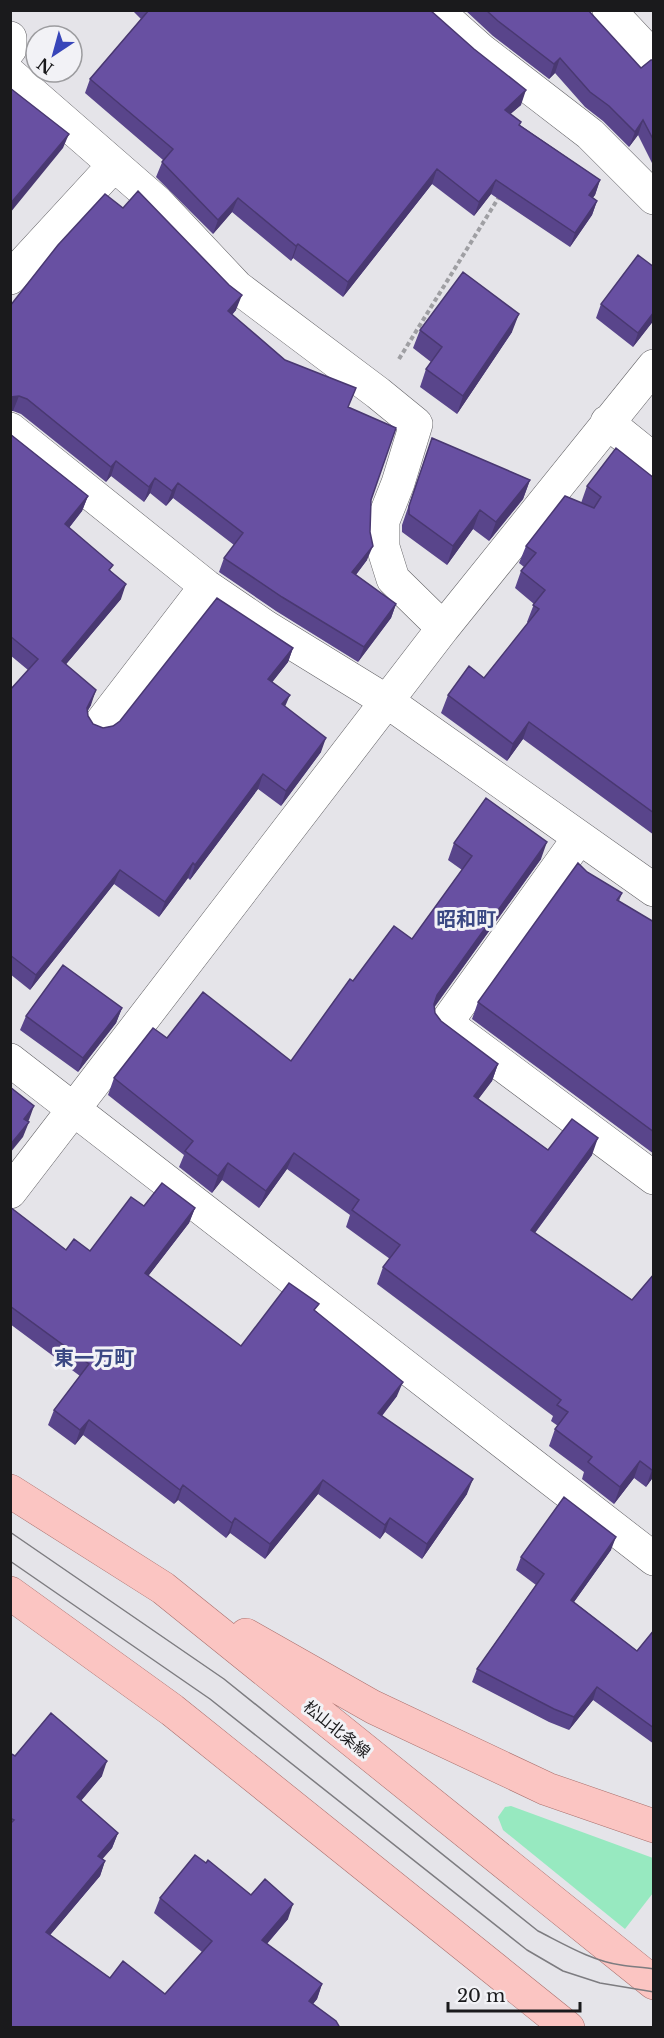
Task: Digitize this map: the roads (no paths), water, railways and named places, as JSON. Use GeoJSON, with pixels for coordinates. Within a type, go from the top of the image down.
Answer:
{"type":"FeatureCollection","features":[{"type":"Feature","properties":{"kind":"main road","name":"松山北条線"},"geometry":{"type":"LineString","coordinates":[[10,1491],[163,1588],[654,1983]]}},
{"type":"Feature","properties":{"kind":"main road"},"geometry":{"type":"LineString","coordinates":[[163,1588],[373,1707],[547,1789],[654,1826]]}},
{"type":"Feature","properties":{"kind":"main road"},"geometry":{"type":"LineString","coordinates":[[10,1593],[172,1710],[568,2028]]}},
{"type":"Feature","properties":{"kind":"street"},"geometry":{"type":"LineString","coordinates":[[436,10],[481,50],[590,134],[654,198]]}},
{"type":"Feature","properties":{"kind":"street"},"geometry":{"type":"LineString","coordinates":[[609,10],[654,58]]}},
{"type":"Feature","properties":{"kind":"street"},"geometry":{"type":"LineString","coordinates":[[10,38],[10,50]]}},
{"type":"Feature","properties":{"kind":"street"},"geometry":{"type":"LineString","coordinates":[[10,74],[157,202],[237,286],[417,424],[383,521],[383,548],[393,579],[443,628]]}},
{"type":"Feature","properties":{"kind":"street"},"geometry":{"type":"LineString","coordinates":[[10,278],[114,165]]}},
{"type":"Feature","properties":{"kind":"street"},"geometry":{"type":"LineString","coordinates":[[10,1192],[443,628],[654,366]]}},
{"type":"Feature","properties":{"kind":"street"},"geometry":{"type":"LineString","coordinates":[[607,422],[654,460]]}},
{"type":"Feature","properties":{"kind":"street"},"geometry":{"type":"LineString","coordinates":[[10,429],[206,586],[266,627],[388,702],[654,890]]}},
{"type":"Feature","properties":{"kind":"street"},"geometry":{"type":"LineString","coordinates":[[100,724],[206,586]]}},
{"type":"Feature","properties":{"kind":"street"},"geometry":{"type":"LineString","coordinates":[[579,838],[446,1023],[654,1178]]}},
{"type":"Feature","properties":{"kind":"street"},"geometry":{"type":"LineString","coordinates":[[10,1060],[654,1559]]}},
{"type":"Feature","properties":{"kind":"tram line"},"geometry":{"type":"LineString","coordinates":[[10,1532],[224,1679],[538,1931],[599,1960],[654,1969]]}},
{"type":"Feature","properties":{"kind":"tram line"},"geometry":{"type":"LineString","coordinates":[[10,1561],[210,1699],[527,1950],[563,1971],[600,1983],[654,1992]]}},
{"type":"Feature","properties":{"kind":"district","name":"昭和町"},"geometry":{"type":"Point","coordinates":[466,919]}},
{"type":"Feature","properties":{"kind":"district","name":"東一万町"},"geometry":{"type":"Point","coordinates":[94,1358]}}]}
